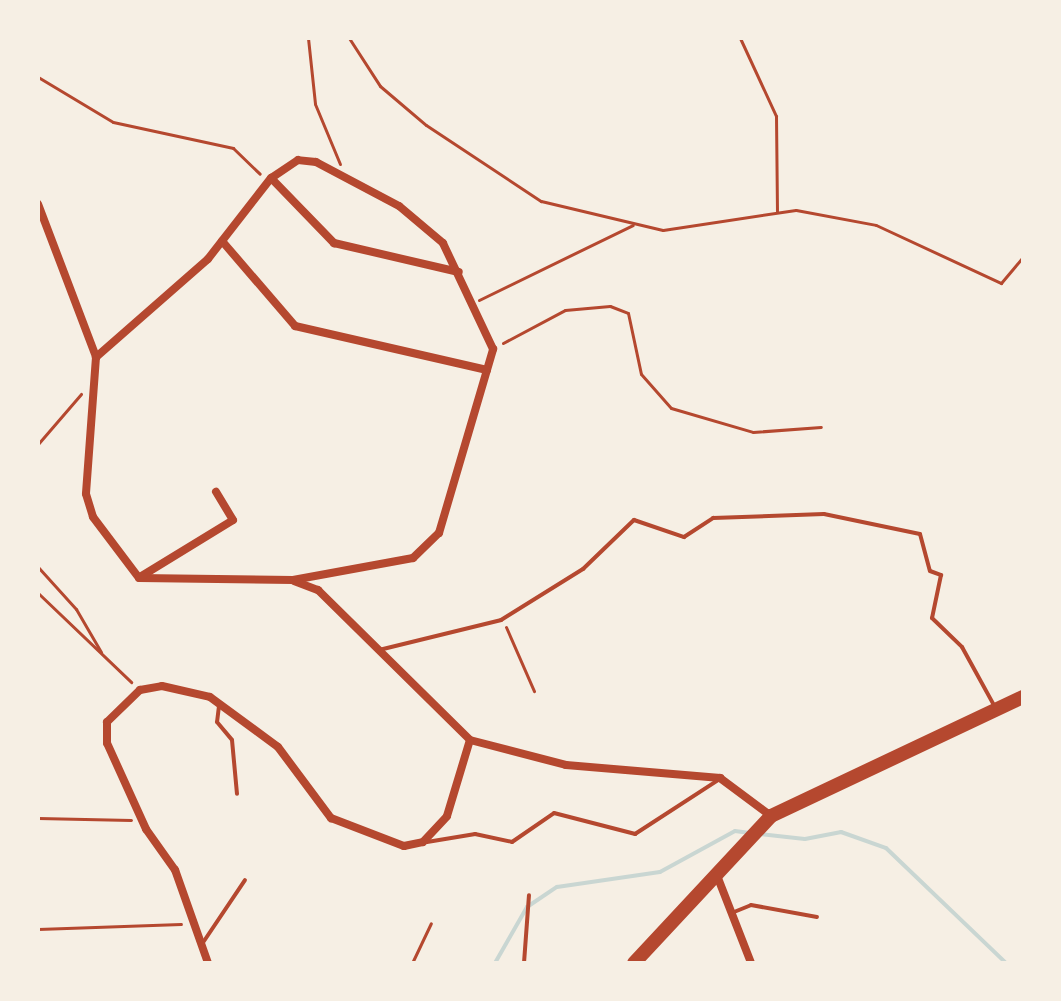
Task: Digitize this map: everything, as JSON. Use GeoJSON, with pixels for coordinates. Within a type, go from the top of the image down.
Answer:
{"type":"FeatureCollection","features":[{"type":"Feature","properties":{"kind":"main road"},"geometry":{"type":"LineString","coordinates":[[634,963],[771,816],[995,707],[1023,697]]}},
{"type":"Feature","properties":{"kind":"street"},"geometry":{"type":"LineString","coordinates":[[96,357],[222,241],[271,178],[298,160],[347,178],[399,206],[443,243],[493,349],[431,544],[397,564],[293,580],[139,578]]}},
{"type":"Feature","properties":{"kind":"street"},"geometry":{"type":"LineString","coordinates":[[271,178],[334,243],[459,272]]}},
{"type":"Feature","properties":{"kind":"street"},"geometry":{"type":"LineString","coordinates":[[38,204],[96,357],[86,494],[93,517],[139,578]]}},
{"type":"Feature","properties":{"kind":"street"},"geometry":{"type":"LineString","coordinates":[[222,241],[295,326],[487,370]]}},
{"type":"Feature","properties":{"kind":"street"},"geometry":{"type":"LineString","coordinates":[[139,578],[233,520],[216,492]]}},
{"type":"Feature","properties":{"kind":"street"},"geometry":{"type":"LineString","coordinates":[[293,580],[318,590],[470,740],[566,765],[720,778],[771,816]]}},
{"type":"Feature","properties":{"kind":"street"},"geometry":{"type":"LineString","coordinates":[[208,963],[191,924],[175,870],[143,820],[107,743],[107,722],[140,690],[193,691],[219,703],[278,747],[331,818],[382,841],[423,842],[456,798],[470,740]]}},
{"type":"Feature","properties":{"kind":"street"},"geometry":{"type":"LineString","coordinates":[[716,872],[734,912],[751,963]]}},
{"type":"Feature","properties":{"kind":"lane"},"geometry":{"type":"LineString","coordinates":[[377,651],[501,620],[583,569],[634,520],[684,537],[713,518],[824,514],[920,534],[930,571],[941,575],[932,618],[962,647],[995,707]]}},
{"type":"Feature","properties":{"kind":"lane"},"geometry":{"type":"LineString","coordinates":[[219,703],[237,794]]}},
{"type":"Feature","properties":{"kind":"lane"},"geometry":{"type":"LineString","coordinates":[[423,842],[475,834],[512,842],[554,813],[635,834],[720,778]]}},
{"type":"Feature","properties":{"kind":"lane"},"geometry":{"type":"LineString","coordinates":[[201,946],[245,880]]}},
{"type":"Feature","properties":{"kind":"lane"},"geometry":{"type":"LineString","coordinates":[[524,963],[529,895]]}},
{"type":"Feature","properties":{"kind":"lane"},"geometry":{"type":"LineString","coordinates":[[734,912],[751,905],[817,917]]}},
{"type":"Feature","properties":{"kind":"path"},"geometry":{"type":"LineString","coordinates":[[308,38],[315,104],[347,178]]}},
{"type":"Feature","properties":{"kind":"path"},"geometry":{"type":"LineString","coordinates":[[349,38],[380,86],[474,159],[541,201],[663,230],[777,211],[876,225],[1001,283],[1023,257]]}},
{"type":"Feature","properties":{"kind":"path"},"geometry":{"type":"LineString","coordinates":[[740,38],[776,116],[777,211]]}},
{"type":"Feature","properties":{"kind":"path"},"geometry":{"type":"LineString","coordinates":[[38,77],[113,122],[233,148],[271,178]]}},
{"type":"Feature","properties":{"kind":"path"},"geometry":{"type":"LineString","coordinates":[[473,304],[633,225]]}},
{"type":"Feature","properties":{"kind":"path"},"geometry":{"type":"LineString","coordinates":[[493,349],[565,310],[610,306],[628,313],[641,374],[671,408],[753,432],[821,427]]}},
{"type":"Feature","properties":{"kind":"path"},"geometry":{"type":"LineString","coordinates":[[38,444],[88,385]]}},
{"type":"Feature","properties":{"kind":"path"},"geometry":{"type":"LineString","coordinates":[[38,567],[85,621],[101,654]]}},
{"type":"Feature","properties":{"kind":"path"},"geometry":{"type":"LineString","coordinates":[[38,593],[140,690]]}},
{"type":"Feature","properties":{"kind":"path"},"geometry":{"type":"LineString","coordinates":[[501,620],[534,691]]}},
{"type":"Feature","properties":{"kind":"path"},"geometry":{"type":"LineString","coordinates":[[38,818],[143,820]]}},
{"type":"Feature","properties":{"kind":"path"},"geometry":{"type":"LineString","coordinates":[[412,963],[431,923]]}},
{"type":"Feature","properties":{"kind":"path"},"geometry":{"type":"LineString","coordinates":[[38,929],[191,924]]}},
{"type":"Feature","properties":{"kind":"waterway"},"geometry":{"type":"LineString","coordinates":[[495,963],[527,907],[557,887],[660,872],[735,831],[750,833]]}},
{"type":"Feature","properties":{"kind":"waterway"},"geometry":{"type":"LineString","coordinates":[[759,834],[805,839],[841,832],[886,848],[1006,963]]}}]}
